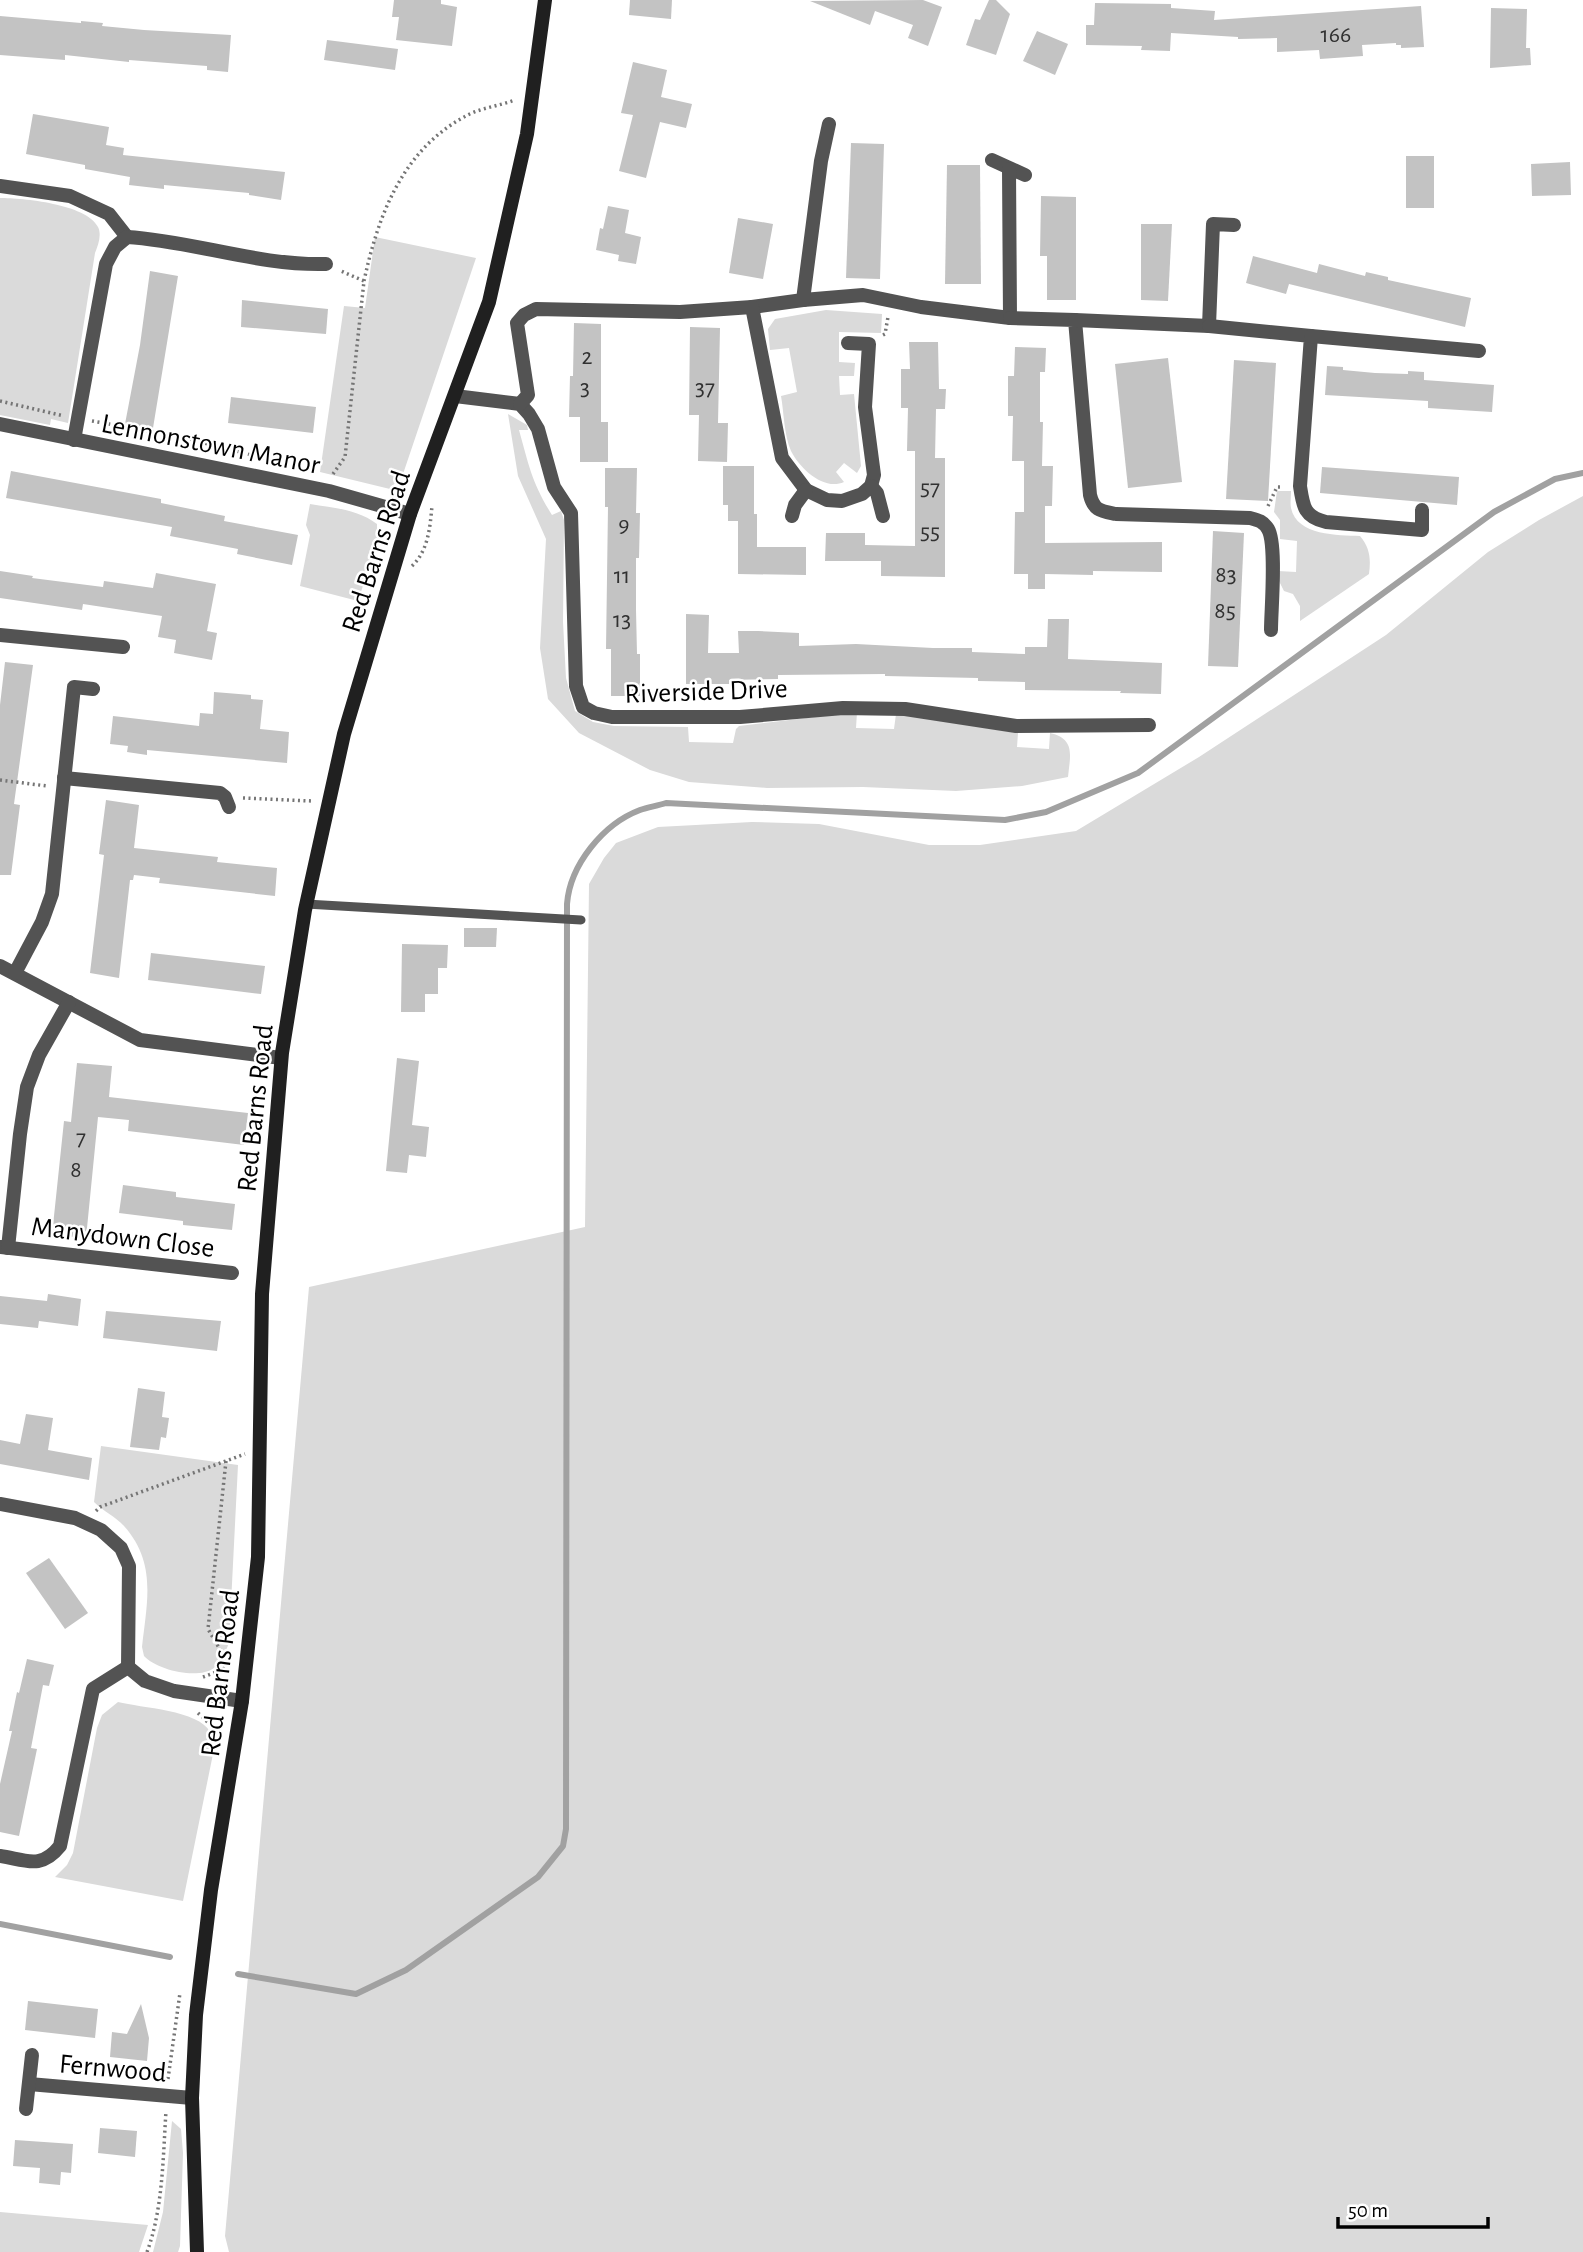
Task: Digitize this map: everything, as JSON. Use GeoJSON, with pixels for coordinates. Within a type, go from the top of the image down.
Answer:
{"type":"FeatureCollection","features":[{"type":"Feature","properties":{"kind":"street","name":"Red Barns Road"},"geometry":{"type":"LineString","coordinates":[[197,2252],[192,2098],[196,2015],[209,1903],[243,1695],[258,1557],[262,1294],[281,1058],[306,904],[344,734],[410,514],[489,302],[527,134],[545,0]]}},
{"type":"Feature","properties":{"kind":"street"},"geometry":{"type":"LineString","coordinates":[[803,300],[821,161],[830,124]]}},
{"type":"Feature","properties":{"kind":"street"},"geometry":{"type":"LineString","coordinates":[[992,160],[1025,175]]}},
{"type":"Feature","properties":{"kind":"street"},"geometry":{"type":"LineString","coordinates":[[1009,169],[1010,318]]}},
{"type":"Feature","properties":{"kind":"street"},"geometry":{"type":"LineString","coordinates":[[0,186],[70,196],[109,214],[127,237]]}},
{"type":"Feature","properties":{"kind":"street"},"geometry":{"type":"LineString","coordinates":[[1209,326],[1213,224],[1234,225]]}},
{"type":"Feature","properties":{"kind":"street"},"geometry":{"type":"LineString","coordinates":[[74,440],[106,264],[115,247],[127,237],[155,239],[307,264],[326,264]]}},
{"type":"Feature","properties":{"kind":"street"},"geometry":{"type":"LineString","coordinates":[[455,397],[520,404],[528,396],[517,324],[524,315],[536,309],[680,312],[863,295],[920,307],[1010,318],[1209,326],[1479,351]]}},
{"type":"Feature","properties":{"kind":"street"},"geometry":{"type":"LineString","coordinates":[[752,307],[782,458],[806,489],[827,500],[842,501],[862,494],[871,486],[874,475],[865,407],[869,344],[848,343]]}},
{"type":"Feature","properties":{"kind":"street"},"geometry":{"type":"LineString","coordinates":[[1075,320],[1093,506],[1099,511],[1116,514],[1238,517],[1261,521],[1271,536],[1272,546],[1271,630]]}},
{"type":"Feature","properties":{"kind":"street"},"geometry":{"type":"LineString","coordinates":[[1311,336],[1300,486],[1303,507],[1307,514],[1326,522],[1422,530],[1422,510]]}},
{"type":"Feature","properties":{"kind":"street","name":"Riverside Drive"},"geometry":{"type":"LineString","coordinates":[[520,404],[538,429],[554,487],[572,513],[576,686],[583,707],[594,713],[631,718],[740,717],[844,708],[905,709],[1016,726],[1149,725]]}},
{"type":"Feature","properties":{"kind":"street","name":"Lennonstown Manor"},"geometry":{"type":"LineString","coordinates":[[0,424],[302,485],[410,514]]}},
{"type":"Feature","properties":{"kind":"street"},"geometry":{"type":"LineString","coordinates":[[871,486],[877,493],[883,516]]}},
{"type":"Feature","properties":{"kind":"street"},"geometry":{"type":"LineString","coordinates":[[792,516],[795,505],[806,489]]}},
{"type":"Feature","properties":{"kind":"street"},"geometry":{"type":"LineString","coordinates":[[0,635],[123,647]]}},
{"type":"Feature","properties":{"kind":"street"},"geometry":{"type":"LineString","coordinates":[[15,973],[42,922],[52,894],[74,687],[93,689]]}},
{"type":"Feature","properties":{"kind":"street"},"geometry":{"type":"LineString","coordinates":[[63,783],[220,793],[227,802]]}},
{"type":"Feature","properties":{"kind":"street"},"geometry":{"type":"LineString","coordinates":[[0,966],[140,1040],[281,1058]]}},
{"type":"Feature","properties":{"kind":"street","name":"Manydown Close"},"geometry":{"type":"LineString","coordinates":[[69,1002],[39,1055],[27,1087],[4,1247],[233,1273]]}},
{"type":"Feature","properties":{"kind":"street"},"geometry":{"type":"LineString","coordinates":[[0,1504],[75,1518],[101,1530],[121,1548],[129,1566],[128,1667],[145,1682],[174,1690],[243,1695]]}},
{"type":"Feature","properties":{"kind":"street"},"geometry":{"type":"LineString","coordinates":[[0,1856],[35,1862],[49,1859],[60,1846],[93,1689],[128,1667]]}},
{"type":"Feature","properties":{"kind":"street"},"geometry":{"type":"LineString","coordinates":[[26,2109],[32,2055]]}},
{"type":"Feature","properties":{"kind":"street","name":"Fernwood"},"geometry":{"type":"LineString","coordinates":[[29,2084],[192,2098]]}},
{"type":"Feature","properties":{"kind":"lane"},"geometry":{"type":"LineString","coordinates":[[306,904],[581,920]]}},
{"type":"Feature","properties":{"kind":"path"},"geometry":{"type":"LineString","coordinates":[[339,481],[328,477],[336,472],[345,457],[364,281],[373,239],[398,181],[415,157],[443,130],[466,115],[521,97],[518,110]]}},
{"type":"Feature","properties":{"kind":"path"},"geometry":{"type":"LineString","coordinates":[[326,264],[364,281]]}},
{"type":"Feature","properties":{"kind":"path"},"geometry":{"type":"LineString","coordinates":[[869,344],[885,334],[890,299]]}},
{"type":"Feature","properties":{"kind":"path"},"geometry":{"type":"LineString","coordinates":[[0,401],[78,419],[173,435],[283,463]]}},
{"type":"Feature","properties":{"kind":"path"},"geometry":{"type":"LineString","coordinates":[[1261,521],[1277,487],[1300,486]]}},
{"type":"Feature","properties":{"kind":"path"},"geometry":{"type":"LineString","coordinates":[[410,568],[420,558],[426,541],[433,502]]}},
{"type":"Feature","properties":{"kind":"path"},"geometry":{"type":"LineString","coordinates":[[0,780],[63,783]]}},
{"type":"Feature","properties":{"kind":"path"},"geometry":{"type":"LineString","coordinates":[[227,802],[328,801]]}},
{"type":"Feature","properties":{"kind":"path"},"geometry":{"type":"LineString","coordinates":[[84,1522],[100,1507],[245,1454]]}},
{"type":"Feature","properties":{"kind":"path"},"geometry":{"type":"LineString","coordinates":[[226,1461],[208,1629],[243,1695]]}},
{"type":"Feature","properties":{"kind":"shaded area"},"geometry":{"type":"Polygon","coordinates":[[[0,198],[38,201],[68,208],[92,219],[99,230],[68,423],[51,419],[50,425],[0,415],[0,198]]]}},
{"type":"Feature","properties":{"kind":"shaded area"},"geometry":{"type":"Polygon","coordinates":[[[375,237],[476,258],[403,474],[390,489],[320,472],[344,306],[365,308],[375,237]]]}},
{"type":"Feature","properties":{"kind":"shaded area"},"geometry":{"type":"Polygon","coordinates":[[[826,310],[882,314],[881,333],[839,332],[839,362],[855,363],[854,376],[839,376],[840,395],[854,394],[861,466],[857,473],[844,463],[836,472],[844,482],[836,484],[813,477],[800,465],[791,451],[781,396],[797,392],[789,348],[770,350],[768,329],[775,319],[826,310]]]}},
{"type":"Feature","properties":{"kind":"shaded area"},"geometry":{"type":"Polygon","coordinates":[[[508,414],[527,425],[528,430],[519,430],[535,484],[552,515],[561,511],[564,520],[563,622],[566,678],[575,711],[593,722],[614,726],[688,727],[689,742],[733,743],[739,726],[857,712],[856,728],[894,729],[896,714],[1018,733],[1017,747],[1049,749],[1050,733],[1064,739],[1068,744],[1068,777],[1022,786],[956,791],[863,787],[767,788],[689,782],[650,770],[579,733],[548,699],[540,648],[546,539],[518,476],[508,414]]]}},
{"type":"Feature","properties":{"kind":"shaded area"},"geometry":{"type":"Polygon","coordinates":[[[1277,491],[1291,491],[1291,508],[1301,524],[1320,532],[1360,536],[1369,554],[1369,574],[1300,621],[1300,606],[1293,594],[1284,591],[1279,581],[1278,571],[1296,572],[1297,541],[1280,539],[1280,520],[1274,512],[1277,491]]]}},
{"type":"Feature","properties":{"kind":"shaded area"},"geometry":{"type":"Polygon","coordinates":[[[1583,496],[1583,2252],[229,2252],[225,2236],[309,1287],[585,1227],[589,884],[604,858],[616,843],[658,827],[752,822],[819,824],[929,845],[980,845],[1076,831],[1199,757],[1386,635],[1488,552],[1583,496]]]}},
{"type":"Feature","properties":{"kind":"shaded area"},"geometry":{"type":"Polygon","coordinates":[[[310,504],[353,512],[377,524],[377,543],[358,601],[300,586],[310,535],[306,525],[310,504]]]}},
{"type":"Feature","properties":{"kind":"shaded area"},"geometry":{"type":"Polygon","coordinates":[[[101,1446],[238,1465],[229,1643],[220,1663],[207,1672],[178,1672],[158,1665],[144,1656],[142,1647],[147,1599],[146,1569],[134,1540],[124,1526],[94,1502],[101,1446]]]}},
{"type":"Feature","properties":{"kind":"shaded area"},"geometry":{"type":"Polygon","coordinates":[[[118,1702],[182,1714],[204,1725],[211,1735],[213,1754],[183,1901],[55,1877],[67,1865],[73,1853],[97,1728],[102,1715],[118,1702]]]}},
{"type":"Feature","properties":{"kind":"shaded area"},"geometry":{"type":"Polygon","coordinates":[[[172,2121],[181,2129],[183,2153],[180,2246],[178,2252],[153,2252],[163,2212],[172,2121]]]}},
{"type":"Feature","properties":{"kind":"shaded area"},"geometry":{"type":"Polygon","coordinates":[[[0,2212],[148,2225],[139,2252],[0,2252],[0,2212]]]}},
{"type":"Feature","properties":{"kind":"building"},"geometry":{"type":"Polygon","coordinates":[[[394,0],[441,0],[441,4],[457,7],[452,46],[396,40],[399,17],[392,17],[394,0]]]}},
{"type":"Feature","properties":{"kind":"building"},"geometry":{"type":"Polygon","coordinates":[[[630,0],[672,0],[671,19],[629,15],[630,0]]]}},
{"type":"Feature","properties":{"kind":"building"},"geometry":{"type":"Polygon","coordinates":[[[923,0],[942,7],[928,46],[908,38],[913,25],[875,11],[870,25],[810,1],[923,0]]]}},
{"type":"Feature","properties":{"kind":"building"},"geometry":{"type":"Polygon","coordinates":[[[989,0],[996,0],[1010,14],[996,55],[966,45],[975,19],[980,20],[989,0]]]}},
{"type":"Feature","properties":{"kind":"building"},"geometry":{"type":"Polygon","coordinates":[[[1095,3],[1171,4],[1171,8],[1215,11],[1214,20],[1421,6],[1424,47],[1401,48],[1401,45],[1396,43],[1362,45],[1363,56],[1320,59],[1319,50],[1277,52],[1277,38],[1238,39],[1171,33],[1170,51],[1141,50],[1142,46],[1086,45],[1086,25],[1094,25],[1095,3]]]}},
{"type":"Feature","properties":{"kind":"building"},"geometry":{"type":"Polygon","coordinates":[[[1491,8],[1527,9],[1526,48],[1530,48],[1531,65],[1490,68],[1491,8]]]}},
{"type":"Feature","properties":{"kind":"building"},"geometry":{"type":"Polygon","coordinates":[[[0,16],[103,23],[102,26],[144,30],[231,35],[228,72],[207,70],[207,66],[65,55],[65,60],[0,55],[0,16]]]}},
{"type":"Feature","properties":{"kind":"building"},"geometry":{"type":"Polygon","coordinates":[[[1037,31],[1068,44],[1055,75],[1023,61],[1037,31]]]}},
{"type":"Feature","properties":{"kind":"building"},"geometry":{"type":"Polygon","coordinates":[[[327,40],[398,49],[395,70],[324,60],[327,40]]]}},
{"type":"Feature","properties":{"kind":"building"},"geometry":{"type":"Polygon","coordinates":[[[633,62],[667,70],[661,97],[692,104],[686,128],[660,122],[646,178],[619,171],[633,115],[621,113],[633,62]]]}},
{"type":"Feature","properties":{"kind":"building"},"geometry":{"type":"Polygon","coordinates":[[[33,114],[109,127],[106,145],[124,148],[123,155],[285,172],[281,200],[249,193],[164,185],[164,189],[129,185],[130,177],[26,154],[33,114]]]}},
{"type":"Feature","properties":{"kind":"building"},"geometry":{"type":"Polygon","coordinates":[[[851,143],[884,144],[880,279],[846,278],[851,143]]]}},
{"type":"Feature","properties":{"kind":"building"},"geometry":{"type":"Polygon","coordinates":[[[1406,156],[1434,156],[1434,208],[1406,208],[1406,156]]]}},
{"type":"Feature","properties":{"kind":"building"},"geometry":{"type":"Polygon","coordinates":[[[1570,162],[1571,195],[1532,196],[1531,164],[1570,162]]]}},
{"type":"Feature","properties":{"kind":"building"},"geometry":{"type":"Polygon","coordinates":[[[947,165],[980,165],[981,284],[945,284],[947,165]]]}},
{"type":"Feature","properties":{"kind":"building"},"geometry":{"type":"Polygon","coordinates":[[[1041,196],[1076,197],[1076,300],[1047,300],[1047,256],[1040,256],[1041,196]]]}},
{"type":"Feature","properties":{"kind":"building"},"geometry":{"type":"Polygon","coordinates":[[[608,206],[629,210],[625,233],[641,237],[636,264],[618,261],[619,255],[596,250],[608,206]]]}},
{"type":"Feature","properties":{"kind":"building"},"geometry":{"type":"Polygon","coordinates":[[[738,218],[773,224],[763,279],[729,273],[738,218]]]}},
{"type":"Feature","properties":{"kind":"building"},"geometry":{"type":"Polygon","coordinates":[[[1141,224],[1172,224],[1168,301],[1141,300],[1141,224]]]}},
{"type":"Feature","properties":{"kind":"building"},"geometry":{"type":"Polygon","coordinates":[[[1253,256],[1317,273],[1319,264],[1365,276],[1366,272],[1388,277],[1388,280],[1471,298],[1465,327],[1289,284],[1286,294],[1246,283],[1253,256]]]}},
{"type":"Feature","properties":{"kind":"building"},"geometry":{"type":"Polygon","coordinates":[[[150,271],[178,276],[153,428],[125,424],[150,271]]]}},
{"type":"Feature","properties":{"kind":"building"},"geometry":{"type":"Polygon","coordinates":[[[242,300],[328,309],[326,334],[241,327],[242,300]]]}},
{"type":"Feature","properties":{"kind":"building"},"geometry":{"type":"Polygon","coordinates":[[[574,323],[601,324],[601,422],[608,422],[608,462],[580,462],[580,417],[569,417],[574,323]]]}},
{"type":"Feature","properties":{"kind":"building"},"geometry":{"type":"Polygon","coordinates":[[[690,327],[720,328],[718,423],[728,423],[727,462],[698,461],[699,415],[689,415],[690,327]]]}},
{"type":"Feature","properties":{"kind":"building"},"geometry":{"type":"Polygon","coordinates":[[[909,342],[938,342],[939,389],[946,389],[945,409],[936,409],[935,458],[945,458],[945,577],[881,576],[881,561],[825,561],[826,533],[865,533],[865,545],[915,546],[915,451],[907,451],[908,408],[901,408],[901,369],[910,369],[909,342]]]}},
{"type":"Feature","properties":{"kind":"building"},"geometry":{"type":"Polygon","coordinates":[[[1015,347],[1046,348],[1045,372],[1040,372],[1042,466],[1053,466],[1052,506],[1045,506],[1045,543],[1162,542],[1162,572],[1093,571],[1093,575],[1045,574],[1045,589],[1028,589],[1028,574],[1014,574],[1015,512],[1024,512],[1024,461],[1012,461],[1013,416],[1008,416],[1008,376],[1014,376],[1015,347]]]}},
{"type":"Feature","properties":{"kind":"building"},"geometry":{"type":"Polygon","coordinates":[[[1168,358],[1182,482],[1128,488],[1115,364],[1168,358]]]}},
{"type":"Feature","properties":{"kind":"building"},"geometry":{"type":"Polygon","coordinates":[[[1234,360],[1276,363],[1268,501],[1226,499],[1234,360]]]}},
{"type":"Feature","properties":{"kind":"building"},"geometry":{"type":"Polygon","coordinates":[[[1327,366],[1375,373],[1424,372],[1424,380],[1494,385],[1492,412],[1428,408],[1428,401],[1325,395],[1327,366]]]}},
{"type":"Feature","properties":{"kind":"building"},"geometry":{"type":"Polygon","coordinates":[[[231,397],[316,407],[313,433],[228,423],[231,397]]]}},
{"type":"Feature","properties":{"kind":"building"},"geometry":{"type":"Polygon","coordinates":[[[723,466],[754,466],[757,547],[806,547],[806,575],[738,574],[738,521],[728,521],[728,505],[723,505],[723,466]]]}},
{"type":"Feature","properties":{"kind":"building"},"geometry":{"type":"Polygon","coordinates":[[[1322,467],[1459,477],[1457,505],[1320,493],[1322,467]]]}},
{"type":"Feature","properties":{"kind":"building"},"geometry":{"type":"Polygon","coordinates":[[[605,468],[637,468],[636,513],[640,513],[639,558],[636,558],[636,610],[640,696],[611,696],[611,649],[606,649],[608,507],[605,507],[605,468]]]}},
{"type":"Feature","properties":{"kind":"building"},"geometry":{"type":"Polygon","coordinates":[[[11,471],[161,499],[161,503],[225,516],[224,521],[298,535],[292,565],[237,554],[238,549],[170,536],[172,527],[6,498],[11,471]]]}},
{"type":"Feature","properties":{"kind":"building"},"geometry":{"type":"Polygon","coordinates":[[[1213,531],[1244,533],[1238,667],[1208,666],[1213,531]]]}},
{"type":"Feature","properties":{"kind":"building"},"geometry":{"type":"Polygon","coordinates":[[[0,571],[103,587],[104,581],[153,588],[156,573],[216,584],[207,631],[217,633],[212,660],[174,653],[176,640],[158,637],[162,616],[83,604],[82,610],[0,598],[0,571]]]}},
{"type":"Feature","properties":{"kind":"building"},"geometry":{"type":"Polygon","coordinates":[[[686,614],[709,615],[708,653],[739,653],[738,631],[758,631],[799,633],[799,646],[856,644],[972,648],[972,652],[1025,654],[1025,647],[1047,647],[1048,619],[1069,619],[1068,659],[1162,663],[1161,694],[1025,690],[1025,682],[885,674],[778,675],[778,679],[729,680],[729,684],[686,684],[686,614]]]}},
{"type":"Feature","properties":{"kind":"building"},"geometry":{"type":"Polygon","coordinates":[[[5,662],[33,665],[14,804],[20,805],[11,875],[0,875],[0,705],[5,662]]]}},
{"type":"Feature","properties":{"kind":"building"},"geometry":{"type":"Polygon","coordinates":[[[214,692],[251,695],[251,699],[263,700],[260,729],[289,732],[287,763],[147,750],[147,755],[127,752],[128,746],[110,744],[113,716],[199,726],[200,713],[213,714],[214,692]]]}},
{"type":"Feature","properties":{"kind":"building"},"geometry":{"type":"Polygon","coordinates":[[[106,800],[139,805],[134,848],[218,857],[217,862],[277,868],[275,896],[159,883],[160,878],[134,875],[133,880],[130,880],[119,978],[90,973],[104,855],[99,854],[106,800]]]}},
{"type":"Feature","properties":{"kind":"building"},"geometry":{"type":"Polygon","coordinates":[[[464,928],[497,928],[496,947],[464,947],[464,928]]]}},
{"type":"Feature","properties":{"kind":"building"},"geometry":{"type":"Polygon","coordinates":[[[402,944],[448,945],[447,968],[438,968],[438,994],[425,994],[425,1012],[401,1012],[402,944]]]}},
{"type":"Feature","properties":{"kind":"building"},"geometry":{"type":"Polygon","coordinates":[[[151,953],[265,966],[261,994],[148,980],[151,953]]]}},
{"type":"Feature","properties":{"kind":"building"},"geometry":{"type":"Polygon","coordinates":[[[397,1058],[419,1061],[412,1125],[429,1127],[426,1157],[409,1155],[407,1173],[386,1171],[397,1058]]]}},
{"type":"Feature","properties":{"kind":"building"},"geometry":{"type":"Polygon","coordinates":[[[77,1063],[112,1066],[109,1097],[248,1113],[244,1145],[128,1131],[129,1120],[98,1117],[86,1238],[52,1235],[64,1121],[71,1122],[77,1063]]]}},
{"type":"Feature","properties":{"kind":"building"},"geometry":{"type":"Polygon","coordinates":[[[123,1185],[176,1192],[176,1197],[235,1204],[232,1230],[183,1225],[183,1221],[119,1213],[123,1185]]]}},
{"type":"Feature","properties":{"kind":"building"},"geometry":{"type":"Polygon","coordinates":[[[48,1294],[81,1299],[78,1326],[39,1321],[38,1328],[0,1324],[0,1296],[47,1301],[48,1294]]]}},
{"type":"Feature","properties":{"kind":"building"},"geometry":{"type":"Polygon","coordinates":[[[106,1311],[221,1321],[217,1351],[103,1338],[106,1311]]]}},
{"type":"Feature","properties":{"kind":"building"},"geometry":{"type":"Polygon","coordinates":[[[138,1388],[165,1392],[162,1417],[169,1418],[166,1438],[161,1437],[159,1450],[130,1447],[138,1388]]]}},
{"type":"Feature","properties":{"kind":"building"},"geometry":{"type":"Polygon","coordinates":[[[26,1414],[53,1418],[48,1450],[92,1458],[89,1480],[0,1464],[0,1440],[20,1444],[26,1414]]]}},
{"type":"Feature","properties":{"kind":"building"},"geometry":{"type":"Polygon","coordinates":[[[49,1558],[88,1613],[65,1629],[26,1573],[49,1558]]]}},
{"type":"Feature","properties":{"kind":"building"},"geometry":{"type":"Polygon","coordinates":[[[27,1659],[54,1665],[49,1686],[43,1685],[31,1748],[37,1749],[19,1836],[0,1832],[0,1784],[12,1731],[9,1731],[17,1692],[19,1693],[27,1659]]]}},
{"type":"Feature","properties":{"kind":"building"},"geometry":{"type":"Polygon","coordinates":[[[28,2001],[98,2009],[95,2038],[25,2030],[28,2001]]]}},
{"type":"Feature","properties":{"kind":"building"},"geometry":{"type":"Polygon","coordinates":[[[141,2004],[149,2038],[147,2061],[110,2057],[112,2032],[127,2034],[141,2004]]]}},
{"type":"Feature","properties":{"kind":"building"},"geometry":{"type":"Polygon","coordinates":[[[100,2128],[137,2131],[135,2157],[98,2153],[100,2128]]]}},
{"type":"Feature","properties":{"kind":"building"},"geometry":{"type":"Polygon","coordinates":[[[15,2140],[73,2144],[71,2173],[61,2172],[60,2185],[39,2183],[40,2168],[13,2166],[15,2140]]]}},
{"type":"Feature","properties":{"kind":"waterway"},"geometry":{"type":"LineString","coordinates":[[238,1974],[356,1994],[406,1970],[538,1877],[563,1846],[566,1829],[567,904],[574,875],[601,836],[626,816],[666,803],[1005,820],[1046,812],[1138,773],[1494,512],[1555,479],[1583,473]]}},
{"type":"Feature","properties":{"kind":"waterway"},"geometry":{"type":"LineString","coordinates":[[0,1924],[170,1957]]}}]}
